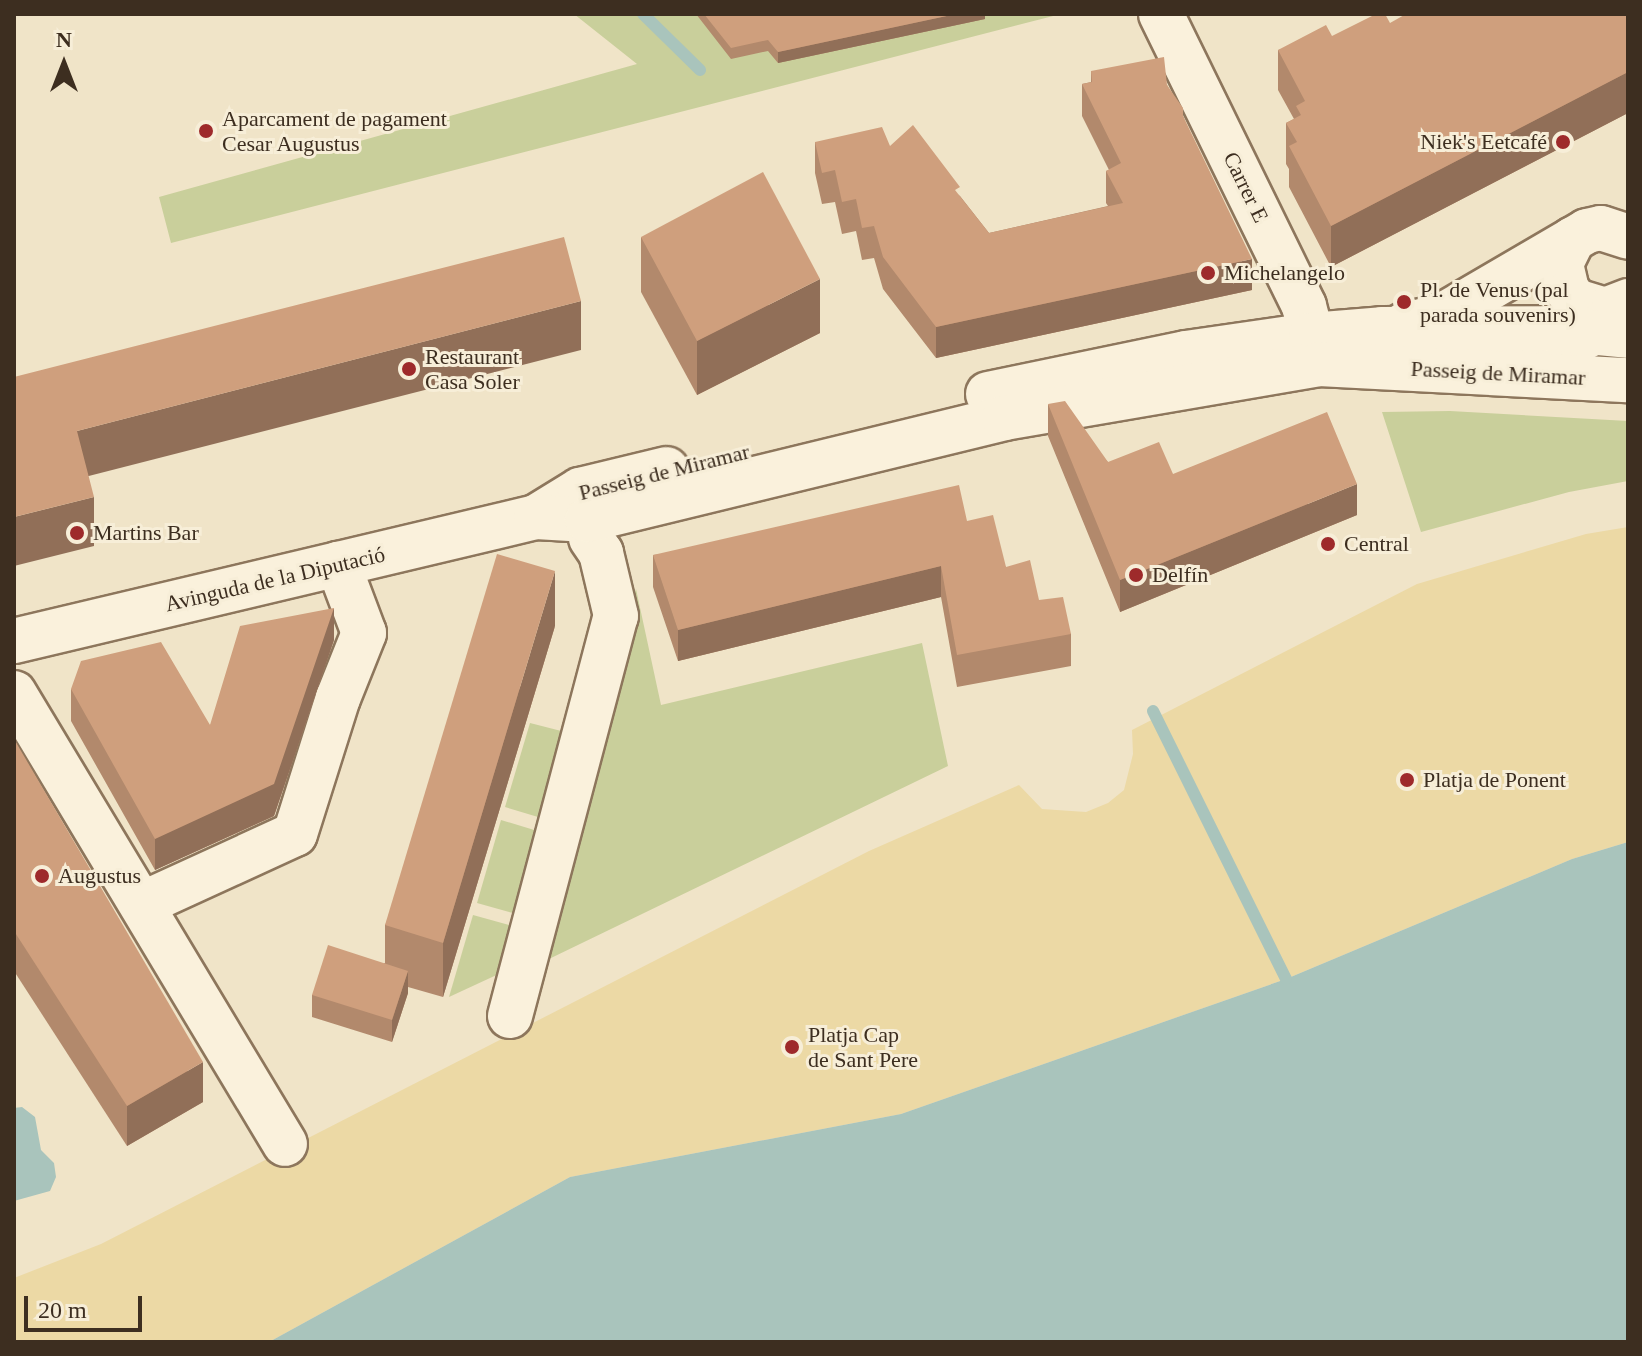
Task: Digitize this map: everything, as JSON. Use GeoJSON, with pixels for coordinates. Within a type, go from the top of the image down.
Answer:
{"type":"FeatureCollection","features":[{"type":"Feature","properties":{"kind":"street","name":"Carrer E"},"geometry":{"type":"LineString","coordinates":[[1161,14],[1306,336]]}},
{"type":"Feature","properties":{"kind":"street","name":"Passeig de Miramar"},"geometry":{"type":"LineString","coordinates":[[1375,348],[1596,236],[1628,200]]}},
{"type":"Feature","properties":{"kind":"street"},"geometry":{"type":"LineString","coordinates":[[1596,236],[1561,264],[1567,290],[1609,315]]}},
{"type":"Feature","properties":{"kind":"street","name":"Passeig de Miramar"},"geometry":{"type":"LineString","coordinates":[[1375,348],[1547,328],[1609,315],[1604,350],[1628,360]]}},
{"type":"Feature","properties":{"kind":"street","name":"Passeig de Miramar"},"geometry":{"type":"LineString","coordinates":[[536,517],[587,520],[1004,418],[1306,336]]}},
{"type":"Feature","properties":{"kind":"street","name":"Passeig de Miramar"},"geometry":{"type":"LineString","coordinates":[[536,517],[580,490],[1062,377],[1306,336],[1375,348],[1628,380]]}},
{"type":"Feature","properties":{"kind":"street","name":"Avinguda de la Diputació"},"geometry":{"type":"LineString","coordinates":[[14,641],[536,517]]}},
{"type":"Feature","properties":{"kind":"street"},"geometry":{"type":"LineString","coordinates":[[510,1016],[616,616],[601,553],[591,538]]}},
{"type":"Feature","properties":{"kind":"street"},"geometry":{"type":"LineString","coordinates":[[142,904],[295,834],[338,698],[364,633],[338,564]]}},
{"type":"Feature","properties":{"kind":"street"},"geometry":{"type":"LineString","coordinates":[[14,693],[285,1144]]}},
{"type":"Feature","properties":{"kind":"green space"},"geometry":{"type":"Polygon","coordinates":[[[574,14],[1061,14],[171,243],[159,197],[637,64],[574,14]]]}},
{"type":"Feature","properties":{"kind":"green space"},"geometry":{"type":"Polygon","coordinates":[[[1450,411],[1628,421],[1628,481],[1569,492],[1421,532],[1382,412],[1450,411]]]}},
{"type":"Feature","properties":{"kind":"green space"},"geometry":{"type":"Polygon","coordinates":[[[636,589],[661,705],[922,643],[948,766],[520,973],[636,589]]]}},
{"type":"Feature","properties":{"kind":"green space"},"geometry":{"type":"Polygon","coordinates":[[[530,723],[573,734],[548,820],[505,807],[530,723]]]}},
{"type":"Feature","properties":{"kind":"green space"},"geometry":{"type":"Polygon","coordinates":[[[501,820],[544,833],[520,915],[477,903],[501,820]]]}},
{"type":"Feature","properties":{"kind":"green space"},"geometry":{"type":"Polygon","coordinates":[[[473,915],[516,927],[503,972],[449,997],[473,915]]]}},
{"type":"Feature","properties":{"kind":"sand","name":"Platja Cap de Sant Pere"},"geometry":{"type":"Polygon","coordinates":[[[1628,527],[1628,842],[1572,859],[1286,979],[901,1114],[570,1177],[269,1342],[14,1342],[14,1278],[101,1244],[869,851],[1019,785],[1042,809],[1086,812],[1108,803],[1124,790],[1133,754],[1132,730],[1417,584],[1586,534],[1628,527]]]}},
{"type":"Feature","properties":{"kind":"water"},"geometry":{"type":"Polygon","coordinates":[[[1628,842],[1628,1342],[269,1342],[570,1177],[901,1114],[1286,979],[1572,859],[1628,842]]]}},
{"type":"Feature","properties":{"kind":"water"},"geometry":{"type":"Polygon","coordinates":[[[22,1107],[35,1117],[41,1150],[54,1163],[56,1177],[50,1191],[14,1201],[14,1108],[22,1107]]]}},
{"type":"Feature","properties":{"kind":"building"},"geometry":{"type":"Polygon","coordinates":[[[704,14],[956,14],[778,52],[768,40],[731,48],[704,14]]]}},
{"type":"Feature","properties":{"kind":"building"},"geometry":{"type":"Polygon","coordinates":[[[1376,14],[1385,14],[1390,23],[1406,14],[1628,14],[1628,72],[1331,226],[1289,146],[1297,142],[1286,123],[1301,115],[1296,106],[1305,101],[1278,50],[1326,25],[1332,36],[1376,14]]]}},
{"type":"Feature","properties":{"kind":"building"},"geometry":{"type":"Polygon","coordinates":[[[1164,57],[1167,85],[1183,108],[1183,116],[1252,259],[936,327],[883,257],[874,226],[862,228],[856,199],[842,202],[835,170],[822,173],[815,142],[882,127],[890,146],[913,125],[960,187],[955,190],[989,233],[1123,203],[1106,171],[1121,163],[1082,84],[1092,82],[1091,71],[1164,57]]]}},
{"type":"Feature","properties":{"kind":"building"},"geometry":{"type":"Polygon","coordinates":[[[763,172],[820,279],[697,341],[641,237],[763,172]]]}},
{"type":"Feature","properties":{"kind":"building"},"geometry":{"type":"Polygon","coordinates":[[[564,237],[581,301],[77,431],[94,497],[14,517],[14,377],[564,237]]]}},
{"type":"Feature","properties":{"kind":"building"},"geometry":{"type":"Polygon","coordinates":[[[1065,401],[1108,462],[1159,442],[1173,474],[1327,412],[1357,484],[1120,580],[1048,404],[1065,401]]]}},
{"type":"Feature","properties":{"kind":"building"},"geometry":{"type":"Polygon","coordinates":[[[959,485],[967,521],[993,515],[1006,567],[1030,560],[1039,600],[1063,597],[1071,634],[957,655],[941,566],[678,630],[653,555],[959,485]]]}},
{"type":"Feature","properties":{"kind":"building"},"geometry":{"type":"Polygon","coordinates":[[[497,554],[555,571],[443,943],[385,925],[497,554]]]}},
{"type":"Feature","properties":{"kind":"building"},"geometry":{"type":"Polygon","coordinates":[[[334,608],[274,784],[155,839],[71,689],[81,661],[161,642],[210,725],[240,626],[334,608]]]}},
{"type":"Feature","properties":{"kind":"building","name":"Augustus"},"geometry":{"type":"Polygon","coordinates":[[[14,739],[203,1062],[127,1106],[14,931],[14,739]]]}},
{"type":"Feature","properties":{"kind":"building"},"geometry":{"type":"Polygon","coordinates":[[[328,945],[408,971],[392,1020],[312,995],[328,945]]]}},
{"type":"Feature","properties":{"kind":"waterway"},"geometry":{"type":"LineString","coordinates":[[643,14],[700,70]]}},
{"type":"Feature","properties":{"kind":"waterway"},"geometry":{"type":"LineString","coordinates":[[1153,711],[1286,979]]}},
{"type":"Feature","properties":{"kind":"place","name":"Aparcament de pagament Cesar Augustus"},"geometry":{"type":"Point","coordinates":[206,131]}},
{"type":"Feature","properties":{"kind":"place","name":"Niek's Eetcafé"},"geometry":{"type":"Point","coordinates":[1563,142]}},
{"type":"Feature","properties":{"kind":"place","name":"Michelangelo"},"geometry":{"type":"Point","coordinates":[1208,273]}},
{"type":"Feature","properties":{"kind":"place","name":"Pl. de Venus (pal parada souvenirs)"},"geometry":{"type":"Point","coordinates":[1404,302]}},
{"type":"Feature","properties":{"kind":"place","name":"Restaurant Casa Soler"},"geometry":{"type":"Point","coordinates":[409,369]}},
{"type":"Feature","properties":{"kind":"place","name":"Martins Bar"},"geometry":{"type":"Point","coordinates":[77,533]}},
{"type":"Feature","properties":{"kind":"place","name":"Central"},"geometry":{"type":"Point","coordinates":[1328,544]}},
{"type":"Feature","properties":{"kind":"place","name":"Delfín"},"geometry":{"type":"Point","coordinates":[1136,575]}},
{"type":"Feature","properties":{"kind":"place","name":"Platja de Ponent"},"geometry":{"type":"Point","coordinates":[1407,780]}},
{"type":"Feature","properties":{"kind":"place","name":"Augustus"},"geometry":{"type":"Point","coordinates":[42,876]}},
{"type":"Feature","properties":{"kind":"place","name":"Platja Cap de Sant Pere"},"geometry":{"type":"Point","coordinates":[792,1047]}}]}
